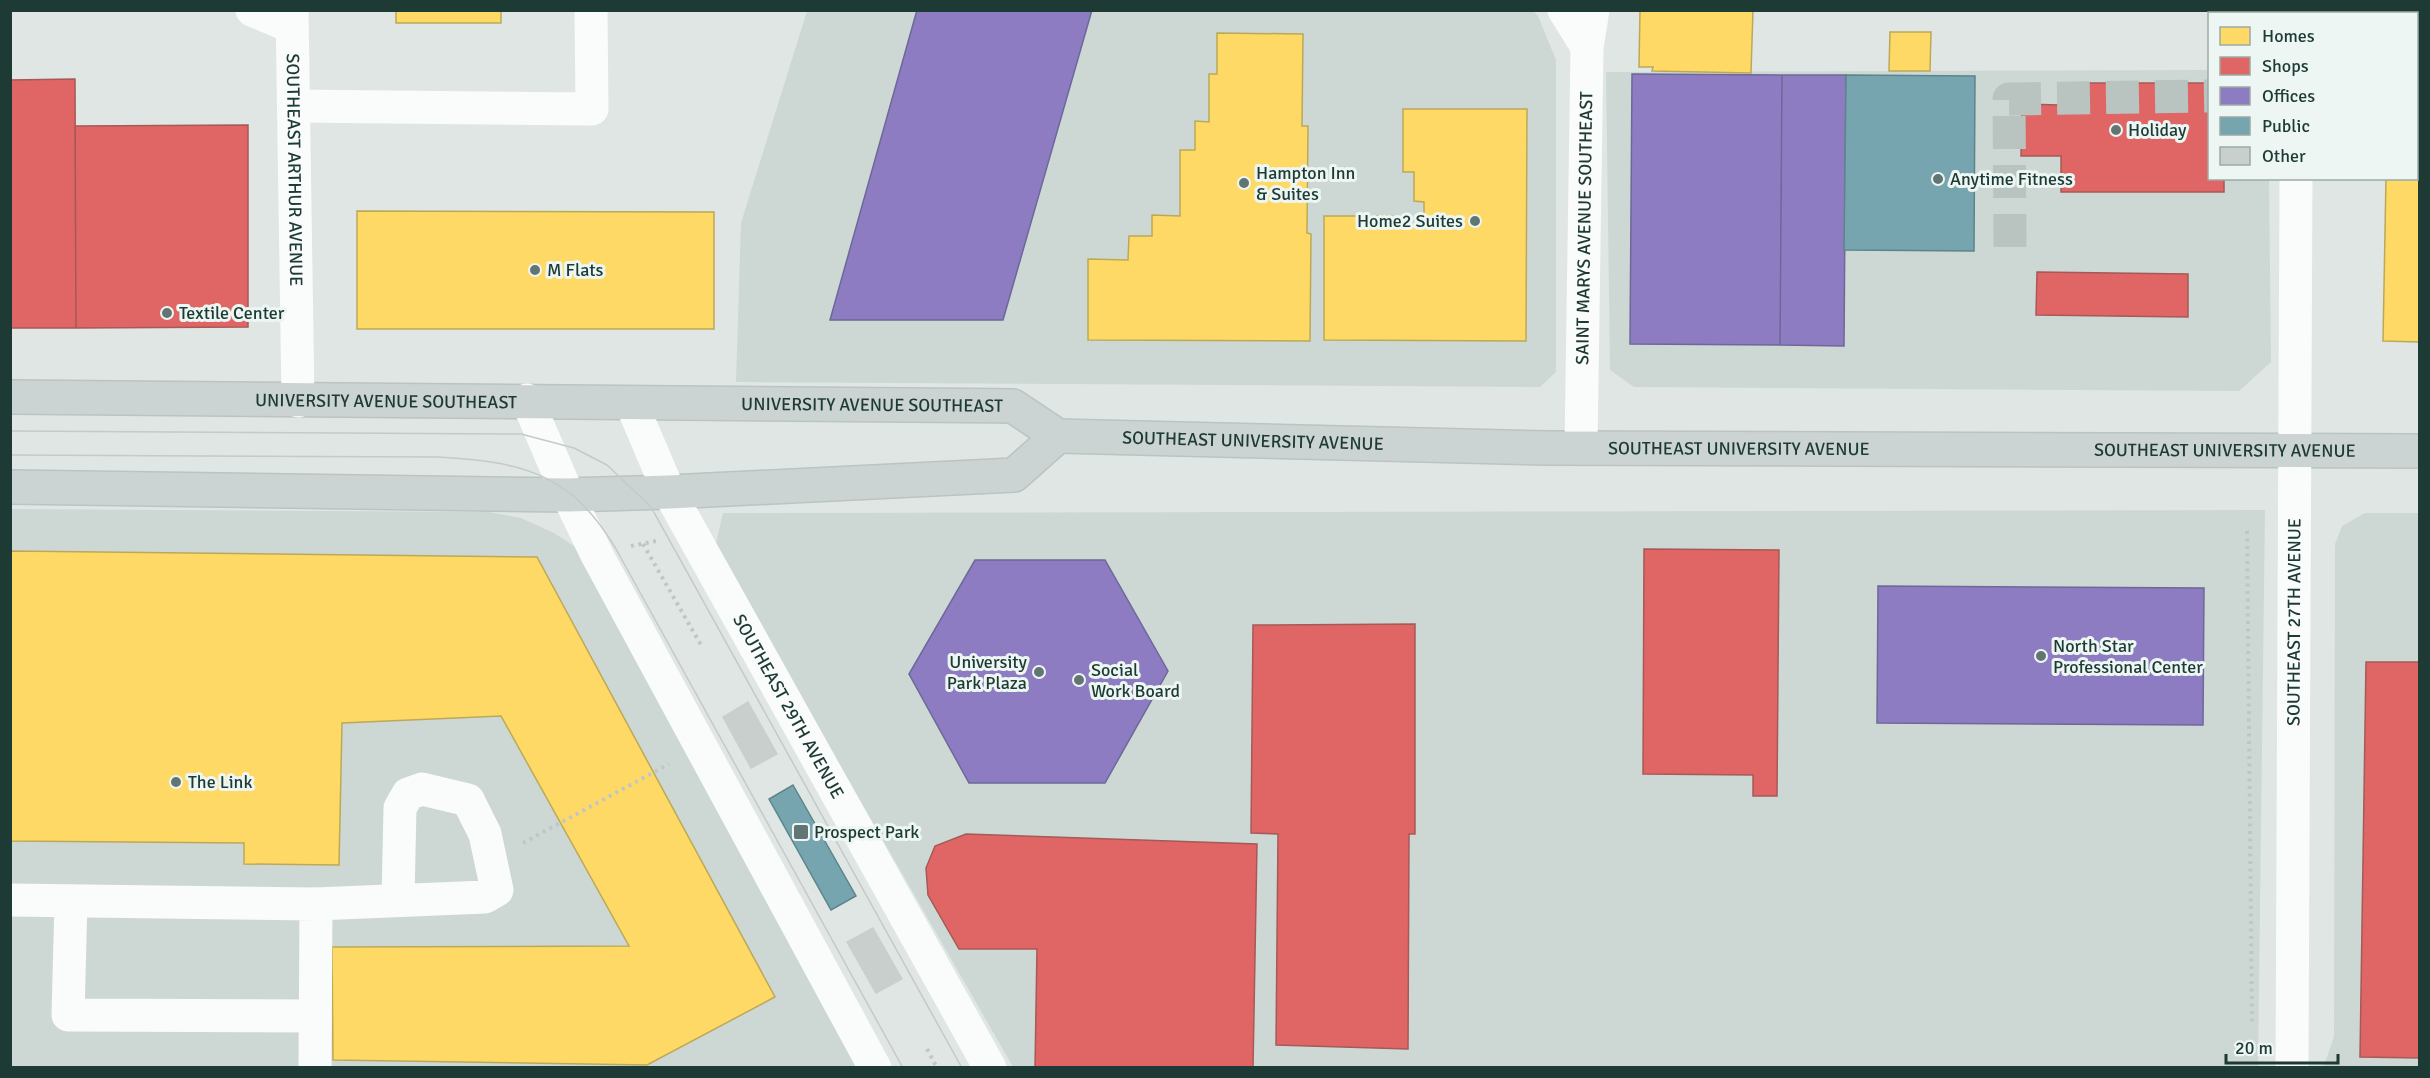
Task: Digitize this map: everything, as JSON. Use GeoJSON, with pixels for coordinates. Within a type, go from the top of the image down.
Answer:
{"type":"FeatureCollection","features":[{"type":"Feature","properties":{"kind":"main road","name":"UNIVERSITY AVENUE SOUTHEAST"},"geometry":{"type":"LineString","coordinates":[[10,397],[298,401],[527,400],[632,405],[1013,406],[1058,436]]}},
{"type":"Feature","properties":{"kind":"main road","name":"SOUTHEAST UNIVERSITY AVENUE"},"geometry":{"type":"LineString","coordinates":[[1058,436],[1581,447],[2420,451]]}},
{"type":"Feature","properties":{"kind":"main road"},"geometry":{"type":"LineString","coordinates":[[10,487],[568,495],[669,492],[1014,475],[1058,436]]}},
{"type":"Feature","properties":{"kind":"street"},"geometry":{"type":"LineString","coordinates":[[252,10],[292,19]]}},
{"type":"Feature","properties":{"kind":"street"},"geometry":{"type":"LineString","coordinates":[[294,106],[592,109],[591,10]]}},
{"type":"Feature","properties":{"kind":"street"},"geometry":{"type":"LineString","coordinates":[[1564,10],[1587,47]]}},
{"type":"Feature","properties":{"kind":"street","name":"SAINT MARYS AVENUE SOUTHEAST"},"geometry":{"type":"LineString","coordinates":[[1581,447],[1587,47],[1593,10]]}},
{"type":"Feature","properties":{"kind":"street","name":"SOUTHEAST ARTHUR AVENUE"},"geometry":{"type":"LineString","coordinates":[[292,19],[298,401]]}},
{"type":"Feature","properties":{"kind":"street","name":"SOUTHEAST 27TH AVENUE"},"geometry":{"type":"LineString","coordinates":[[2292,1068],[2296,180]]}},
{"type":"Feature","properties":{"kind":"street"},"geometry":{"type":"LineString","coordinates":[[527,400],[597,555],[875,1068]]}},
{"type":"Feature","properties":{"kind":"street","name":"SOUTHEAST 29TH AVENUE"},"geometry":{"type":"LineString","coordinates":[[632,405],[669,492],[990,1068]]}},
{"type":"Feature","properties":{"kind":"street"},"geometry":{"type":"LineString","coordinates":[[10,900],[315,904],[484,897],[497,890],[485,834],[468,800],[422,789],[408,794],[400,808],[398,899]]}},
{"type":"Feature","properties":{"kind":"street"},"geometry":{"type":"LineString","coordinates":[[71,901],[68,1015],[315,1016]]}},
{"type":"Feature","properties":{"kind":"street"},"geometry":{"type":"LineString","coordinates":[[315,904],[315,1068]]}},
{"type":"Feature","properties":{"kind":"path"},"geometry":{"type":"LineString","coordinates":[[2247,531],[2252,1026]]}},
{"type":"Feature","properties":{"kind":"path"},"geometry":{"type":"LineString","coordinates":[[625,547],[660,541]]}},
{"type":"Feature","properties":{"kind":"path"},"geometry":{"type":"LineString","coordinates":[[643,544],[701,645]]}},
{"type":"Feature","properties":{"kind":"path"},"geometry":{"type":"LineString","coordinates":[[491,861],[673,762]]}},
{"type":"Feature","properties":{"kind":"path"},"geometry":{"type":"LineString","coordinates":[[927,1049],[937,1068]]}},
{"type":"Feature","properties":{"kind":"shaded area"},"geometry":{"type":"Polygon","coordinates":[[[1532,10],[1538,16],[1556,60],[1556,372],[1540,387],[736,382],[741,223],[807,11],[1532,10]]]}},
{"type":"Feature","properties":{"kind":"shaded area"},"geometry":{"type":"Polygon","coordinates":[[[2208,70],[2208,180],[2269,180],[2271,362],[2239,391],[1634,387],[1610,370],[1606,72],[2208,70]]]}},
{"type":"Feature","properties":{"kind":"shaded area"},"geometry":{"type":"Polygon","coordinates":[[[11,509],[489,512],[521,518],[554,533],[580,550],[860,1068],[11,1068],[11,509]]]}},
{"type":"Feature","properties":{"kind":"shaded area"},"geometry":{"type":"Polygon","coordinates":[[[2265,510],[2258,1067],[1013,1067],[715,547],[723,513],[2265,510]]]}},
{"type":"Feature","properties":{"kind":"shaded area"},"geometry":{"type":"Polygon","coordinates":[[[2365,513],[2419,513],[2419,1067],[2323,1068],[2334,1037],[2335,544],[2342,526],[2365,513]]]}},
{"type":"Feature","properties":{"kind":"building: Homes"},"geometry":{"type":"Polygon","coordinates":[[[396,10],[501,10],[501,23],[396,23],[396,10]]]}},
{"type":"Feature","properties":{"kind":"building: Homes"},"geometry":{"type":"Polygon","coordinates":[[[1640,10],[1753,10],[1751,73],[1652,71],[1653,67],[1639,67],[1640,10]]]}},
{"type":"Feature","properties":{"kind":"building: Homes"},"geometry":{"type":"Polygon","coordinates":[[[2389,10],[2420,10],[2420,342],[2383,341],[2386,180],[2418,180],[2418,12],[2389,12],[2389,10]]]}},
{"type":"Feature","properties":{"kind":"building: Homes"},"geometry":{"type":"Polygon","coordinates":[[[1890,32],[1931,32],[1930,71],[1889,71],[1890,32]]]}},
{"type":"Feature","properties":{"kind":"building: Homes","name":"Hampton Inn & Suites"},"geometry":{"type":"Polygon","coordinates":[[[1217,33],[1303,34],[1302,126],[1308,126],[1307,233],[1311,234],[1310,341],[1088,340],[1088,259],[1128,260],[1129,236],[1152,236],[1152,215],[1180,216],[1180,150],[1195,150],[1195,121],[1209,122],[1209,74],[1217,74],[1217,33]]]}},
{"type":"Feature","properties":{"kind":"building: Homes","name":"Home2 Suites"},"geometry":{"type":"Polygon","coordinates":[[[1403,109],[1527,109],[1526,341],[1324,340],[1324,216],[1392,216],[1392,226],[1424,225],[1424,202],[1414,201],[1414,172],[1403,172],[1403,109]]]}},
{"type":"Feature","properties":{"kind":"building: Homes","name":"M Flats"},"geometry":{"type":"Polygon","coordinates":[[[357,211],[714,212],[714,329],[357,329],[357,211]]]}},
{"type":"Feature","properties":{"kind":"building: Homes","name":"The Link"},"geometry":{"type":"Polygon","coordinates":[[[10,551],[537,557],[775,997],[647,1065],[333,1060],[332,947],[629,946],[501,716],[342,723],[339,865],[244,864],[244,843],[10,841],[10,551]]]}},
{"type":"Feature","properties":{"kind":"building: Shops"},"geometry":{"type":"Polygon","coordinates":[[[75,79],[76,328],[10,328],[10,80],[75,79]]]}},
{"type":"Feature","properties":{"kind":"building: Shops","name":"Holiday"},"geometry":{"type":"Polygon","coordinates":[[[2059,83],[2208,83],[2208,180],[2224,180],[2224,192],[2061,192],[2061,156],[2021,156],[2022,104],[2059,105],[2059,83]]]}},
{"type":"Feature","properties":{"kind":"building: Shops"},"geometry":{"type":"Polygon","coordinates":[[[248,125],[248,327],[76,328],[75,126],[248,125]]]}},
{"type":"Feature","properties":{"kind":"building: Shops"},"geometry":{"type":"Polygon","coordinates":[[[2037,272],[2188,274],[2188,317],[2036,315],[2037,272]]]}},
{"type":"Feature","properties":{"kind":"building: Shops"},"geometry":{"type":"Polygon","coordinates":[[[1644,549],[1779,550],[1777,796],[1753,796],[1753,775],[1643,774],[1644,549]]]}},
{"type":"Feature","properties":{"kind":"building: Shops"},"geometry":{"type":"Polygon","coordinates":[[[1415,624],[1415,834],[1409,834],[1408,1049],[1276,1045],[1278,834],[1251,833],[1253,625],[1415,624]]]}},
{"type":"Feature","properties":{"kind":"building: Shops"},"geometry":{"type":"Polygon","coordinates":[[[2366,662],[2420,662],[2420,1058],[2360,1057],[2366,662]]]}},
{"type":"Feature","properties":{"kind":"building: Shops"},"geometry":{"type":"Polygon","coordinates":[[[966,834],[1257,844],[1253,1068],[1035,1068],[1037,949],[959,949],[928,895],[926,868],[935,846],[966,834]]]}},
{"type":"Feature","properties":{"kind":"building: Offices"},"geometry":{"type":"Polygon","coordinates":[[[917,10],[1092,10],[1003,320],[830,320],[917,10]]]}},
{"type":"Feature","properties":{"kind":"building: Offices"},"geometry":{"type":"Polygon","coordinates":[[[1632,74],[1782,75],[1780,345],[1630,344],[1632,74]]]}},
{"type":"Feature","properties":{"kind":"building: Offices"},"geometry":{"type":"Polygon","coordinates":[[[1782,75],[1846,75],[1844,346],[1780,345],[1782,75]]]}},
{"type":"Feature","properties":{"kind":"building: Offices","name":"University Park Plaza"},"geometry":{"type":"Polygon","coordinates":[[[975,560],[1105,560],[1168,671],[1105,783],[969,783],[909,674],[975,560]]]}},
{"type":"Feature","properties":{"kind":"building: Offices","name":"North Star Professional Center"},"geometry":{"type":"Polygon","coordinates":[[[1878,586],[2204,588],[2203,725],[1877,723],[1878,586]]]}},
{"type":"Feature","properties":{"kind":"building: Public"},"geometry":{"type":"Polygon","coordinates":[[[1846,75],[1975,76],[1974,251],[1844,250],[1846,75]]]}},
{"type":"Feature","properties":{"kind":"building: Public"},"geometry":{"type":"Polygon","coordinates":[[[793,785],[856,896],[831,910],[769,799],[793,785]]]}},
{"type":"Feature","properties":{"kind":"building: Other"},"geometry":{"type":"Polygon","coordinates":[[[748,702],[777,754],[751,768],[723,717],[748,702]]]}},
{"type":"Feature","properties":{"kind":"building: Other"},"geometry":{"type":"Polygon","coordinates":[[[873,928],[902,979],[876,993],[847,942],[873,928]]]}},
{"type":"Feature","properties":{"kind":"tunnel"},"geometry":{"type":"LineString","coordinates":[[2010,247],[2009,99],[2208,96]]}},
{"type":"Feature","properties":{"kind":"tram line"},"geometry":{"type":"LineString","coordinates":[[10,431],[521,434],[574,448],[607,465],[651,507],[962,1068]]}},
{"type":"Feature","properties":{"kind":"tram line"},"geometry":{"type":"LineString","coordinates":[[10,455],[439,457],[469,459],[520,468],[542,476],[562,488],[581,503],[599,523],[616,549],[903,1068]]}},
{"type":"Feature","properties":{"kind":"place","name":"Holiday"},"geometry":{"type":"Point","coordinates":[2116,130]}},
{"type":"Feature","properties":{"kind":"place","name":"Anytime Fitness"},"geometry":{"type":"Point","coordinates":[1938,179]}},
{"type":"Feature","properties":{"kind":"place","name":"Hampton Inn & Suites"},"geometry":{"type":"Point","coordinates":[1244,183]}},
{"type":"Feature","properties":{"kind":"place","name":"Home2 Suites"},"geometry":{"type":"Point","coordinates":[1475,221]}},
{"type":"Feature","properties":{"kind":"place","name":"M Flats"},"geometry":{"type":"Point","coordinates":[535,270]}},
{"type":"Feature","properties":{"kind":"place","name":"Textile Center"},"geometry":{"type":"Point","coordinates":[167,313]}},
{"type":"Feature","properties":{"kind":"place","name":"North Star Professional Center"},"geometry":{"type":"Point","coordinates":[2041,656]}},
{"type":"Feature","properties":{"kind":"place","name":"University Park Plaza"},"geometry":{"type":"Point","coordinates":[1039,672]}},
{"type":"Feature","properties":{"kind":"place","name":"Social Work Board"},"geometry":{"type":"Point","coordinates":[1079,680]}},
{"type":"Feature","properties":{"kind":"place","name":"The Link"},"geometry":{"type":"Point","coordinates":[176,782]}},
{"type":"Feature","properties":{"kind":"place","name":"Prospect Park"},"geometry":{"type":"Point","coordinates":[801,832]}}]}
